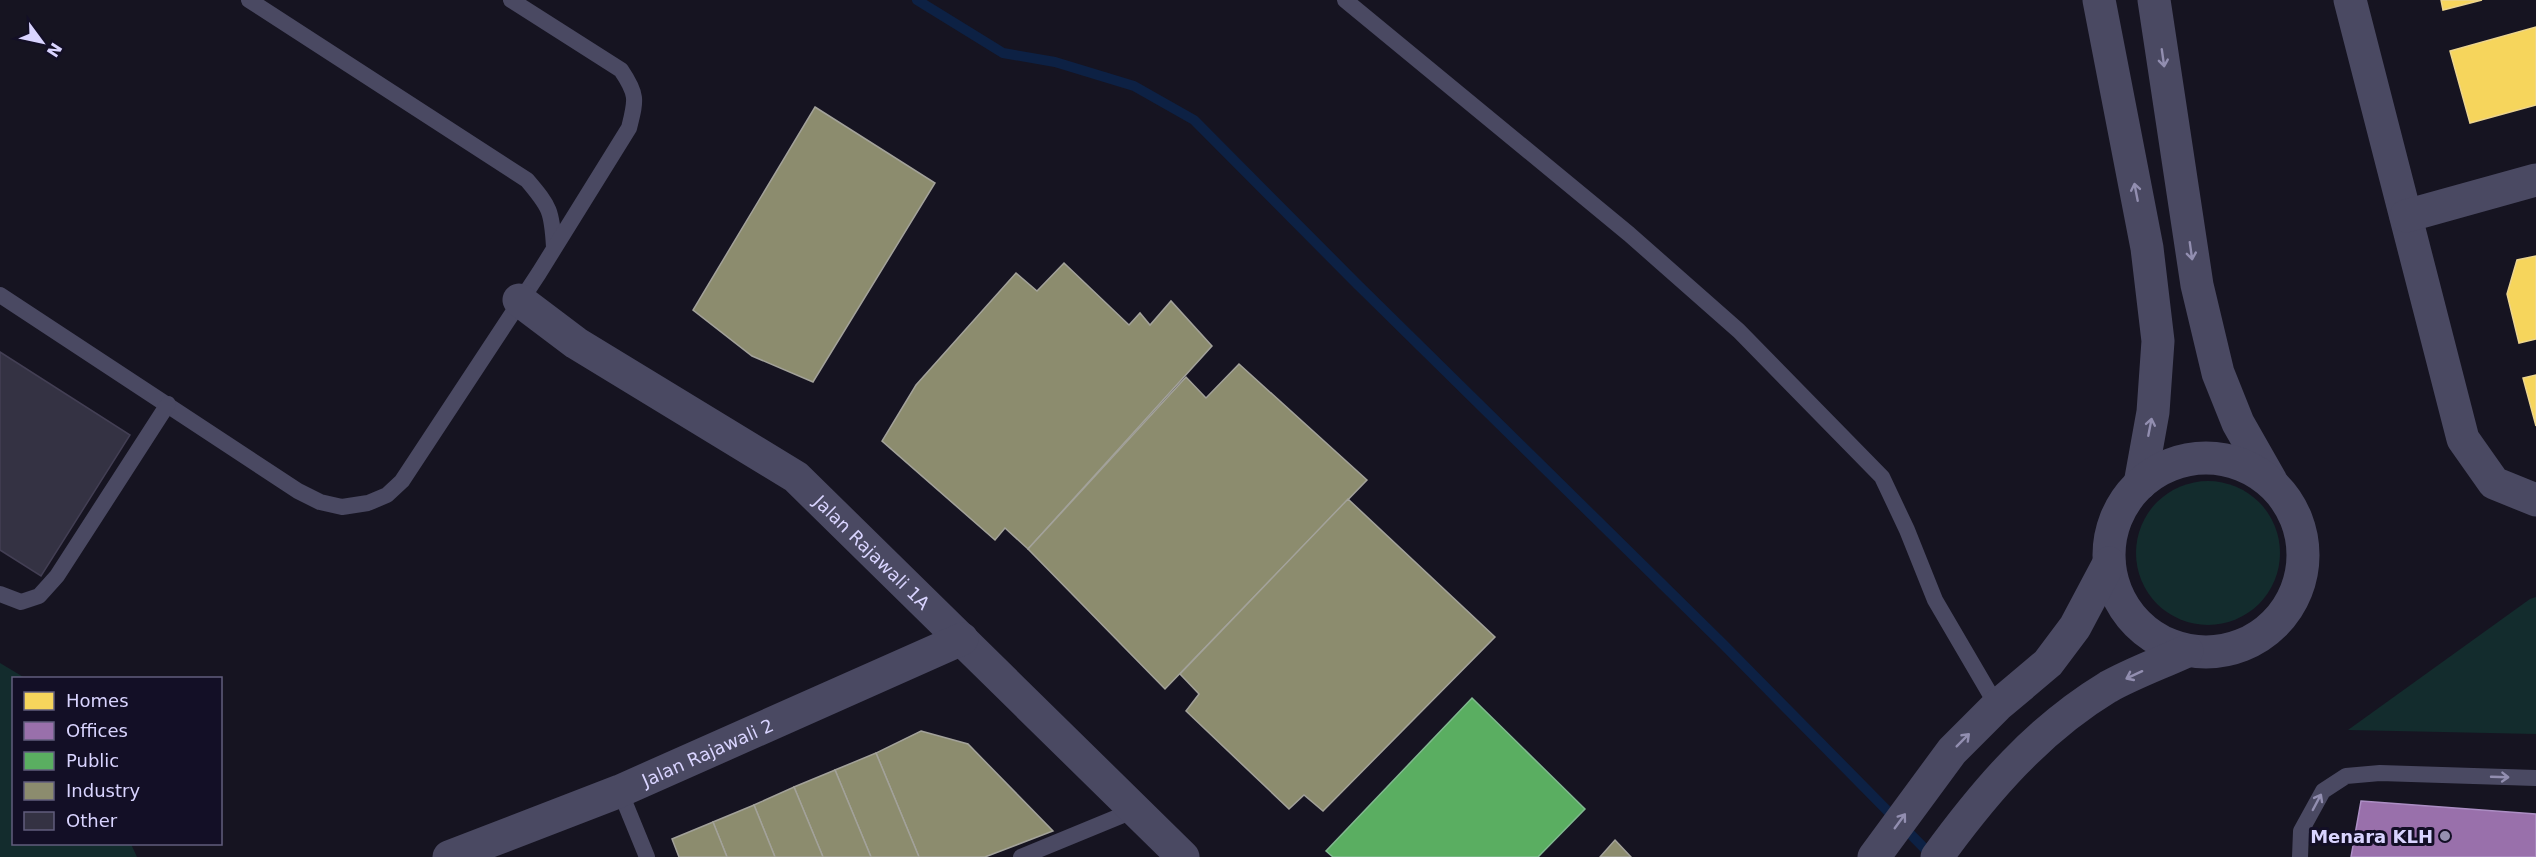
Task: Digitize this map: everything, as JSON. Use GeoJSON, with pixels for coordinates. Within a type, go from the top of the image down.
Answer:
{"type":"FeatureCollection","features":[{"type":"Feature","properties":{"kind":"street"},"geometry":{"type":"LineString","coordinates":[[2099,0],[2147,248],[2158,341],[2153,412],[2139,484]]}},
{"type":"Feature","properties":{"kind":"street"},"geometry":{"type":"LineString","coordinates":[[2154,0],[2197,285],[2218,373],[2238,423],[2273,483],[2292,508],[2302,537],[2302,569],[2293,599],[2274,624],[2248,642],[2219,651],[2187,651],[2158,640],[2134,620],[2116,594],[2109,564],[2112,534],[2122,507],[2139,484],[2163,468],[2192,458],[2221,458],[2248,467],[2273,483]]}},
{"type":"Feature","properties":{"kind":"street"},"geometry":{"type":"LineString","coordinates":[[2350,0],[2463,439],[2494,483],[2536,500]]}},
{"type":"Feature","properties":{"kind":"street"},"geometry":{"type":"LineString","coordinates":[[2406,216],[2536,180]]}},
{"type":"Feature","properties":{"kind":"street","name":"Jalan Rajawali 1A"},"geometry":{"type":"LineString","coordinates":[[519,300],[576,343],[796,477],[1183,857]]}},
{"type":"Feature","properties":{"kind":"street"},"geometry":{"type":"LineString","coordinates":[[1874,857],[1952,751],[1996,706],[2048,663],[2075,627],[2109,564]]}},
{"type":"Feature","properties":{"kind":"street","name":"Jalan Rajawali 2"},"geometry":{"type":"LineString","coordinates":[[449,857],[620,791],[962,639]]}},
{"type":"Feature","properties":{"kind":"street"},"geometry":{"type":"LineString","coordinates":[[1937,857],[1994,782],[2034,741],[2109,687],[2187,651]]}},
{"type":"Feature","properties":{"kind":"lane"},"geometry":{"type":"LineString","coordinates":[[249,0],[527,180],[547,203],[552,222],[554,247]]}},
{"type":"Feature","properties":{"kind":"lane"},"geometry":{"type":"LineString","coordinates":[[0,295],[298,491],[320,502],[342,507],[368,502],[387,495],[402,481],[554,247],[629,128],[635,105],[633,87],[621,70],[512,0]]}},
{"type":"Feature","properties":{"kind":"lane"},"geometry":{"type":"LineString","coordinates":[[1345,0],[1629,234],[1731,323],[1882,477],[1907,530],[1935,600],[1996,706]]}},
{"type":"Feature","properties":{"kind":"lane"},"geometry":{"type":"LineString","coordinates":[[0,594],[21,602],[39,596],[57,576],[168,404]]}},
{"type":"Feature","properties":{"kind":"lane"},"geometry":{"type":"LineString","coordinates":[[2300,857],[2301,831],[2323,791],[2346,776],[2380,773],[2536,778]]}},
{"type":"Feature","properties":{"kind":"lane"},"geometry":{"type":"LineString","coordinates":[[620,791],[647,857]]}},
{"type":"Feature","properties":{"kind":"lane"},"geometry":{"type":"LineString","coordinates":[[1021,857],[1135,810]]}},
{"type":"Feature","properties":{"kind":"green space"},"geometry":{"type":"Polygon","coordinates":[[[2208,481],[2235,487],[2248,493],[2259,502],[2268,513],[2274,526],[2280,553],[2274,580],[2268,593],[2259,604],[2248,613],[2235,619],[2208,625],[2181,619],[2168,613],[2157,604],[2148,593],[2142,580],[2136,553],[2142,526],[2148,513],[2157,502],[2168,493],[2181,487],[2208,481]]]}},
{"type":"Feature","properties":{"kind":"green space"},"geometry":{"type":"Polygon","coordinates":[[[2536,597],[2536,734],[2348,730],[2530,599],[2536,597]]]}},
{"type":"Feature","properties":{"kind":"green space"},"geometry":{"type":"Polygon","coordinates":[[[0,663],[23,677],[12,677],[12,845],[131,845],[137,857],[0,857],[0,663]]]}},
{"type":"Feature","properties":{"kind":"building: Homes"},"geometry":{"type":"Polygon","coordinates":[[[2441,0],[2482,0],[2443,10],[2441,0]]]}},
{"type":"Feature","properties":{"kind":"building: Homes"},"geometry":{"type":"Polygon","coordinates":[[[2536,27],[2536,105],[2470,123],[2450,51],[2536,27]]]}},
{"type":"Feature","properties":{"kind":"building: Homes"},"geometry":{"type":"Polygon","coordinates":[[[2536,256],[2536,339],[2519,343],[2507,294],[2517,260],[2536,256]]]}},
{"type":"Feature","properties":{"kind":"building: Homes"},"geometry":{"type":"Polygon","coordinates":[[[2536,375],[2536,426],[2523,378],[2536,375]]]}},
{"type":"Feature","properties":{"kind":"building: Offices","name":"Menara KLH"},"geometry":{"type":"Polygon","coordinates":[[[2361,801],[2536,814],[2536,857],[2351,857],[2361,801]]]}},
{"type":"Feature","properties":{"kind":"building: Public"},"geometry":{"type":"Polygon","coordinates":[[[1472,698],[1585,809],[1538,857],[1333,857],[1326,851],[1472,698]]]}},
{"type":"Feature","properties":{"kind":"building: Industry"},"geometry":{"type":"Polygon","coordinates":[[[815,107],[935,183],[813,382],[752,356],[693,310],[815,107]]]}},
{"type":"Feature","properties":{"kind":"building: Industry"},"geometry":{"type":"Polygon","coordinates":[[[1064,263],[1129,325],[1140,313],[1150,325],[1171,301],[1212,346],[1028,549],[1005,528],[995,540],[882,441],[916,385],[1016,273],[1037,291],[1064,263]]]}},
{"type":"Feature","properties":{"kind":"building: Industry"},"geometry":{"type":"Polygon","coordinates":[[[1239,364],[1367,480],[1165,689],[1028,549],[1186,377],[1206,398],[1239,364]]]}},
{"type":"Feature","properties":{"kind":"building: Industry"},"geometry":{"type":"Polygon","coordinates":[[[1348,499],[1495,637],[1323,811],[1304,795],[1289,809],[1186,711],[1199,694],[1180,674],[1348,499]]]}},
{"type":"Feature","properties":{"kind":"building: Industry"},"geometry":{"type":"Polygon","coordinates":[[[921,731],[968,744],[1053,831],[985,857],[919,857],[876,753],[921,731]]]}},
{"type":"Feature","properties":{"kind":"building: Industry"},"geometry":{"type":"Polygon","coordinates":[[[876,753],[919,857],[871,857],[835,770],[876,753]]]}},
{"type":"Feature","properties":{"kind":"building: Industry"},"geometry":{"type":"Polygon","coordinates":[[[835,770],[871,857],[823,857],[794,787],[835,770]]]}},
{"type":"Feature","properties":{"kind":"building: Industry"},"geometry":{"type":"Polygon","coordinates":[[[794,787],[823,857],[775,857],[754,805],[794,787]]]}},
{"type":"Feature","properties":{"kind":"building: Industry"},"geometry":{"type":"Polygon","coordinates":[[[754,805],[775,857],[727,857],[713,822],[754,805]]]}},
{"type":"Feature","properties":{"kind":"building: Industry"},"geometry":{"type":"Polygon","coordinates":[[[713,822],[727,857],[679,857],[672,839],[713,822]]]}},
{"type":"Feature","properties":{"kind":"building: Industry"},"geometry":{"type":"Polygon","coordinates":[[[1615,840],[1631,857],[1600,857],[1615,840]]]}},
{"type":"Feature","properties":{"kind":"building: Other"},"geometry":{"type":"Polygon","coordinates":[[[0,352],[130,435],[41,576],[0,550],[0,352]]]}},
{"type":"Feature","properties":{"kind":"waterway"},"geometry":{"type":"LineString","coordinates":[[917,0],[1003,53],[1055,62],[1134,86],[1194,120],[1723,644],[1933,857]]}},
{"type":"Feature","properties":{"kind":"place","name":"Menara KLH"},"geometry":{"type":"Point","coordinates":[2445,836]}}]}
